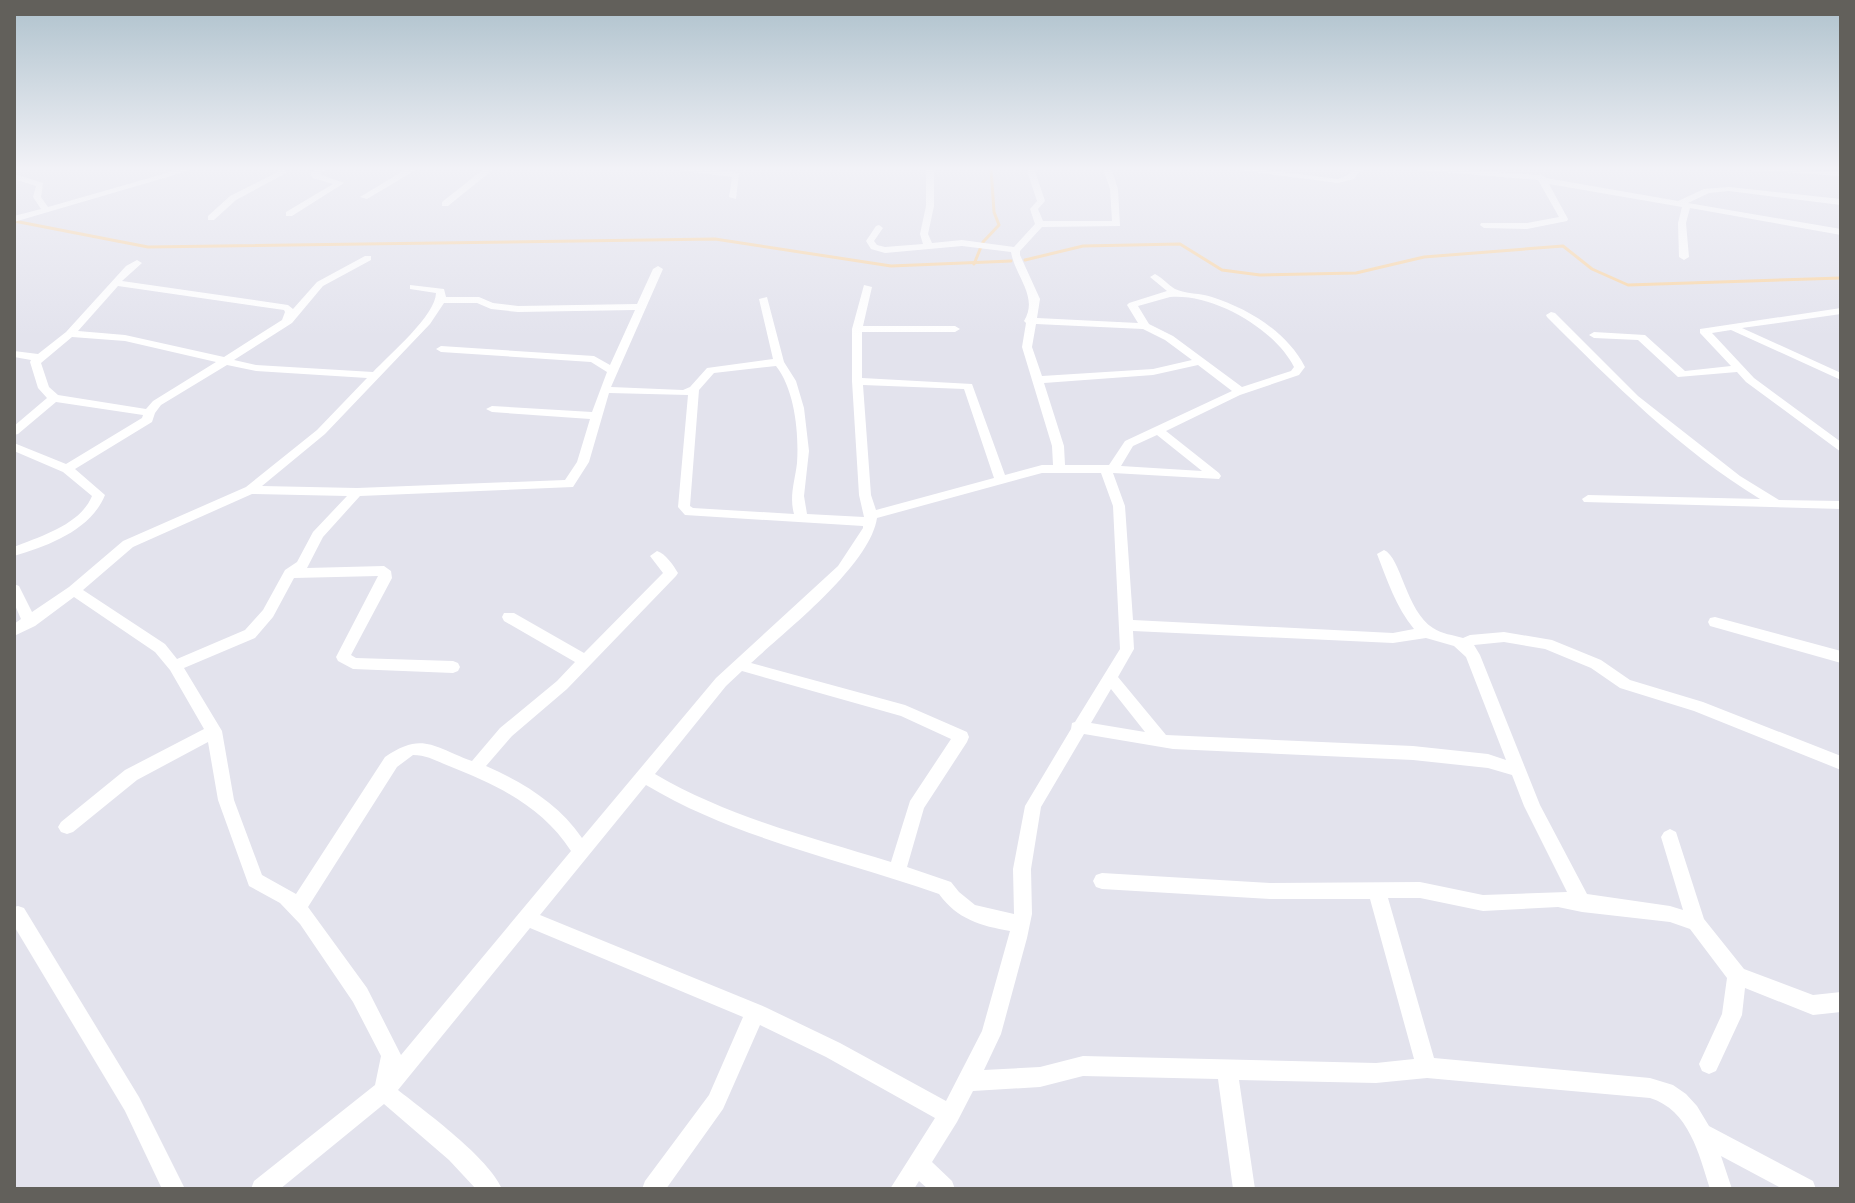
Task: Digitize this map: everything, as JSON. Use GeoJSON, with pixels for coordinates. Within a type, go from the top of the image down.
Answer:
{"type":"FeatureCollection","features":[{"type":"Feature","properties":{"kind":"street"},"geometry":{"type":"LineString","coordinates":[[926,224],[924,234],[928,246]]}},
{"type":"Feature","properties":{"kind":"street"},"geometry":{"type":"LineString","coordinates":[[1016,250],[1040,224]]}},
{"type":"Feature","properties":{"kind":"street"},"geometry":{"type":"LineString","coordinates":[[1484,225],[1537,224]]}},
{"type":"Feature","properties":{"kind":"street"},"geometry":{"type":"LineString","coordinates":[[1682,224],[1684,257]]}},
{"type":"Feature","properties":{"kind":"street"},"geometry":{"type":"LineString","coordinates":[[1795,224],[1841,232]]}},
{"type":"Feature","properties":{"kind":"street"},"geometry":{"type":"LineString","coordinates":[[879,228],[870,241],[874,247],[885,250],[962,243],[1016,250]]}},
{"type":"Feature","properties":{"kind":"street"},"geometry":{"type":"LineString","coordinates":[[1016,250],[1035,299],[1027,347],[1058,446],[1059,469]]}},
{"type":"Feature","properties":{"kind":"street"},"geometry":{"type":"LineString","coordinates":[[67,469],[134,432],[148,420],[157,403],[287,321],[320,284],[368,258]]}},
{"type":"Feature","properties":{"kind":"street"},"geometry":{"type":"LineString","coordinates":[[137,263],[70,334],[35,362],[35,369],[54,398],[149,413]]}},
{"type":"Feature","properties":{"kind":"street"},"geometry":{"type":"LineString","coordinates":[[250,490],[357,492],[569,484],[583,462],[604,390],[658,269]]}},
{"type":"Feature","properties":{"kind":"street"},"geometry":{"type":"LineString","coordinates":[[1109,469],[1129,444],[1241,392],[1295,373],[1300,367],[1284,341],[1222,304],[1175,293],[1155,277]]}},
{"type":"Feature","properties":{"kind":"street"},"geometry":{"type":"LineString","coordinates":[[115,283],[288,308],[287,321]]}},
{"type":"Feature","properties":{"kind":"street"},"geometry":{"type":"LineString","coordinates":[[14,631],[74,590],[128,544],[250,490],[321,432],[426,322],[441,300],[441,291],[413,287]]}},
{"type":"Feature","properties":{"kind":"street"},"geometry":{"type":"LineString","coordinates":[[262,1189],[384,1091],[739,665],[843,569],[871,519],[865,495],[857,381],[857,329],[867,287]]}},
{"type":"Feature","properties":{"kind":"street"},"geometry":{"type":"LineString","coordinates":[[1145,326],[1132,305],[1175,293]]}},
{"type":"Feature","properties":{"kind":"street"},"geometry":{"type":"LineString","coordinates":[[764,299],[779,362],[789,375],[797,410],[803,461],[795,502],[801,517]]}},
{"type":"Feature","properties":{"kind":"street"},"geometry":{"type":"LineString","coordinates":[[441,300],[479,300],[491,306],[518,309],[641,307]]}},
{"type":"Feature","properties":{"kind":"street"},"geometry":{"type":"LineString","coordinates":[[1841,311],[1704,331],[1738,369],[1841,448]]}},
{"type":"Feature","properties":{"kind":"street"},"geometry":{"type":"LineString","coordinates":[[1551,315],[1634,398],[1736,479],[1776,503]]}},
{"type":"Feature","properties":{"kind":"street"},"geometry":{"type":"LineString","coordinates":[[1029,321],[1145,326],[1169,338],[1241,392]]}},
{"type":"Feature","properties":{"kind":"street"},"geometry":{"type":"LineString","coordinates":[[1731,328],[1841,377]]}},
{"type":"Feature","properties":{"kind":"street"},"geometry":{"type":"LineString","coordinates":[[857,329],[955,329]]}},
{"type":"Feature","properties":{"kind":"street"},"geometry":{"type":"LineString","coordinates":[[70,334],[125,338],[266,369],[374,375]]}},
{"type":"Feature","properties":{"kind":"street"},"geometry":{"type":"LineString","coordinates":[[1594,335],[1641,337],[1682,375],[1738,369]]}},
{"type":"Feature","properties":{"kind":"street"},"geometry":{"type":"LineString","coordinates":[[441,349],[594,359],[612,371]]}},
{"type":"Feature","properties":{"kind":"street"},"geometry":{"type":"LineString","coordinates":[[14,354],[40,358]]}},
{"type":"Feature","properties":{"kind":"street"},"geometry":{"type":"LineString","coordinates":[[604,390],[670,394],[694,389],[711,370],[779,362]]}},
{"type":"Feature","properties":{"kind":"street"},"geometry":{"type":"LineString","coordinates":[[1037,380],[1153,372],[1198,362]]}},
{"type":"Feature","properties":{"kind":"street"},"geometry":{"type":"LineString","coordinates":[[857,381],[968,386],[1000,479]]}},
{"type":"Feature","properties":{"kind":"street"},"geometry":{"type":"LineString","coordinates":[[694,389],[684,507],[690,512],[716,515],[871,519],[1042,469],[1109,469],[1195,478],[1215,476],[1158,430]]}},
{"type":"Feature","properties":{"kind":"street"},"geometry":{"type":"LineString","coordinates":[[14,432],[54,398]]}},
{"type":"Feature","properties":{"kind":"street"},"geometry":{"type":"LineString","coordinates":[[492,409],[596,416]]}},
{"type":"Feature","properties":{"kind":"street"},"geometry":{"type":"LineString","coordinates":[[14,447],[67,469],[99,495],[97,505],[81,518],[14,552]]}},
{"type":"Feature","properties":{"kind":"street"},"geometry":{"type":"LineString","coordinates":[[901,1189],[950,1115],[991,1034],[1021,924],[1022,869],[1033,806],[1127,649],[1119,506],[1109,469]]}},
{"type":"Feature","properties":{"kind":"street"},"geometry":{"type":"LineString","coordinates":[[175,666],[250,634],[268,613],[290,573],[302,565],[318,535],[357,492]]}},
{"type":"Feature","properties":{"kind":"street"},"geometry":{"type":"LineString","coordinates":[[1588,499],[1841,505]]}},
{"type":"Feature","properties":{"kind":"street"},"geometry":{"type":"LineString","coordinates":[[1384,554],[1402,597],[1427,632]]}},
{"type":"Feature","properties":{"kind":"street"},"geometry":{"type":"LineString","coordinates":[[476,767],[506,732],[585,661],[671,573],[657,556]]}},
{"type":"Feature","properties":{"kind":"street"},"geometry":{"type":"LineString","coordinates":[[290,573],[384,571],[385,578],[343,657],[353,663],[453,667]]}},
{"type":"Feature","properties":{"kind":"street"},"geometry":{"type":"LineString","coordinates":[[14,589],[30,622]]}},
{"type":"Feature","properties":{"kind":"street"},"geometry":{"type":"LineString","coordinates":[[74,590],[160,648],[175,666],[214,731],[226,800],[255,880],[286,897],[297,908],[360,995],[391,1055],[384,1091]]}},
{"type":"Feature","properties":{"kind":"street"},"geometry":{"type":"LineString","coordinates":[[509,617],[585,661]]}},
{"type":"Feature","properties":{"kind":"street"},"geometry":{"type":"LineString","coordinates":[[1715,622],[1841,657]]}},
{"type":"Feature","properties":{"kind":"street"},"geometry":{"type":"LineString","coordinates":[[1126,625],[1393,638],[1427,632],[1466,645],[1484,679],[1519,771],[1582,904]]}},
{"type":"Feature","properties":{"kind":"street"},"geometry":{"type":"LineString","coordinates":[[1466,645],[1470,640],[1504,637],[1547,644],[1596,664],[1625,684],[1698,706],[1841,763]]}},
{"type":"Feature","properties":{"kind":"street"},"geometry":{"type":"LineString","coordinates":[[739,665],[905,711],[961,737],[916,806],[897,871]]}},
{"type":"Feature","properties":{"kind":"street"},"geometry":{"type":"LineString","coordinates":[[1110,677],[1161,741]]}},
{"type":"Feature","properties":{"kind":"street"},"geometry":{"type":"LineString","coordinates":[[1078,727],[1161,741],[1413,753],[1488,761],[1519,771]]}},
{"type":"Feature","properties":{"kind":"street"},"geometry":{"type":"LineString","coordinates":[[67,827],[131,775],[214,731]]}},
{"type":"Feature","properties":{"kind":"street"},"geometry":{"type":"LineString","coordinates":[[297,908],[391,762],[409,750],[424,749],[476,767],[532,799],[570,831],[581,852]]}},
{"type":"Feature","properties":{"kind":"street"},"geometry":{"type":"LineString","coordinates":[[644,776],[669,793],[750,824],[945,888],[956,906],[979,916],[1021,924]]}},
{"type":"Feature","properties":{"kind":"street"},"geometry":{"type":"LineString","coordinates":[[1670,837],[1696,923],[1737,976],[1813,1005],[1841,1002]]}},
{"type":"Feature","properties":{"kind":"street"},"geometry":{"type":"LineString","coordinates":[[1102,881],[1270,891],[1420,890],[1452,900],[1483,903],[1558,899],[1670,914],[1696,923]]}},
{"type":"Feature","properties":{"kind":"street"},"geometry":{"type":"LineString","coordinates":[[1377,890],[1427,1068]]}},
{"type":"Feature","properties":{"kind":"street"},"geometry":{"type":"LineString","coordinates":[[14,917],[18,914],[132,1104],[174,1189]]}},
{"type":"Feature","properties":{"kind":"street"},"geometry":{"type":"LineString","coordinates":[[526,918],[675,976],[755,1013],[832,1050],[950,1115]]}},
{"type":"Feature","properties":{"kind":"street"},"geometry":{"type":"LineString","coordinates":[[1709,1064],[1732,1015],[1737,976]]}},
{"type":"Feature","properties":{"kind":"street"},"geometry":{"type":"LineString","coordinates":[[653,1189],[716,1102],[755,1013]]}},
{"type":"Feature","properties":{"kind":"street"},"geometry":{"type":"LineString","coordinates":[[968,1081],[1040,1077],[1083,1066],[1376,1073],[1427,1068],[1665,1090],[1682,1105],[1704,1135],[1721,1189]]}},
{"type":"Feature","properties":{"kind":"street"},"geometry":{"type":"LineString","coordinates":[[1227,1070],[1244,1189]]}},
{"type":"Feature","properties":{"kind":"street"},"geometry":{"type":"LineString","coordinates":[[384,1091],[457,1152],[491,1189]]}},
{"type":"Feature","properties":{"kind":"street"},"geometry":{"type":"LineString","coordinates":[[1704,1135],[1805,1189]]}},
{"type":"Feature","properties":{"kind":"street"},"geometry":{"type":"LineString","coordinates":[[918,1164],[944,1189]]}},
{"type":"Feature","properties":{"kind":"waterway"},"geometry":{"type":"LineString","coordinates":[[30,224],[148,247],[715,239],[891,266],[975,263]]}},
{"type":"Feature","properties":{"kind":"waterway"},"geometry":{"type":"LineString","coordinates":[[975,263],[983,242],[999,224]]}},
{"type":"Feature","properties":{"kind":"waterway"},"geometry":{"type":"LineString","coordinates":[[1025,260],[1083,246],[1180,244],[1222,270],[1260,275],[1356,273],[1424,257],[1563,246],[1592,269],[1628,285],[1841,278]]}},
{"type":"Feature","properties":{"kind":"waterway"},"geometry":{"type":"LineString","coordinates":[[975,263],[1011,261]]}}]}
